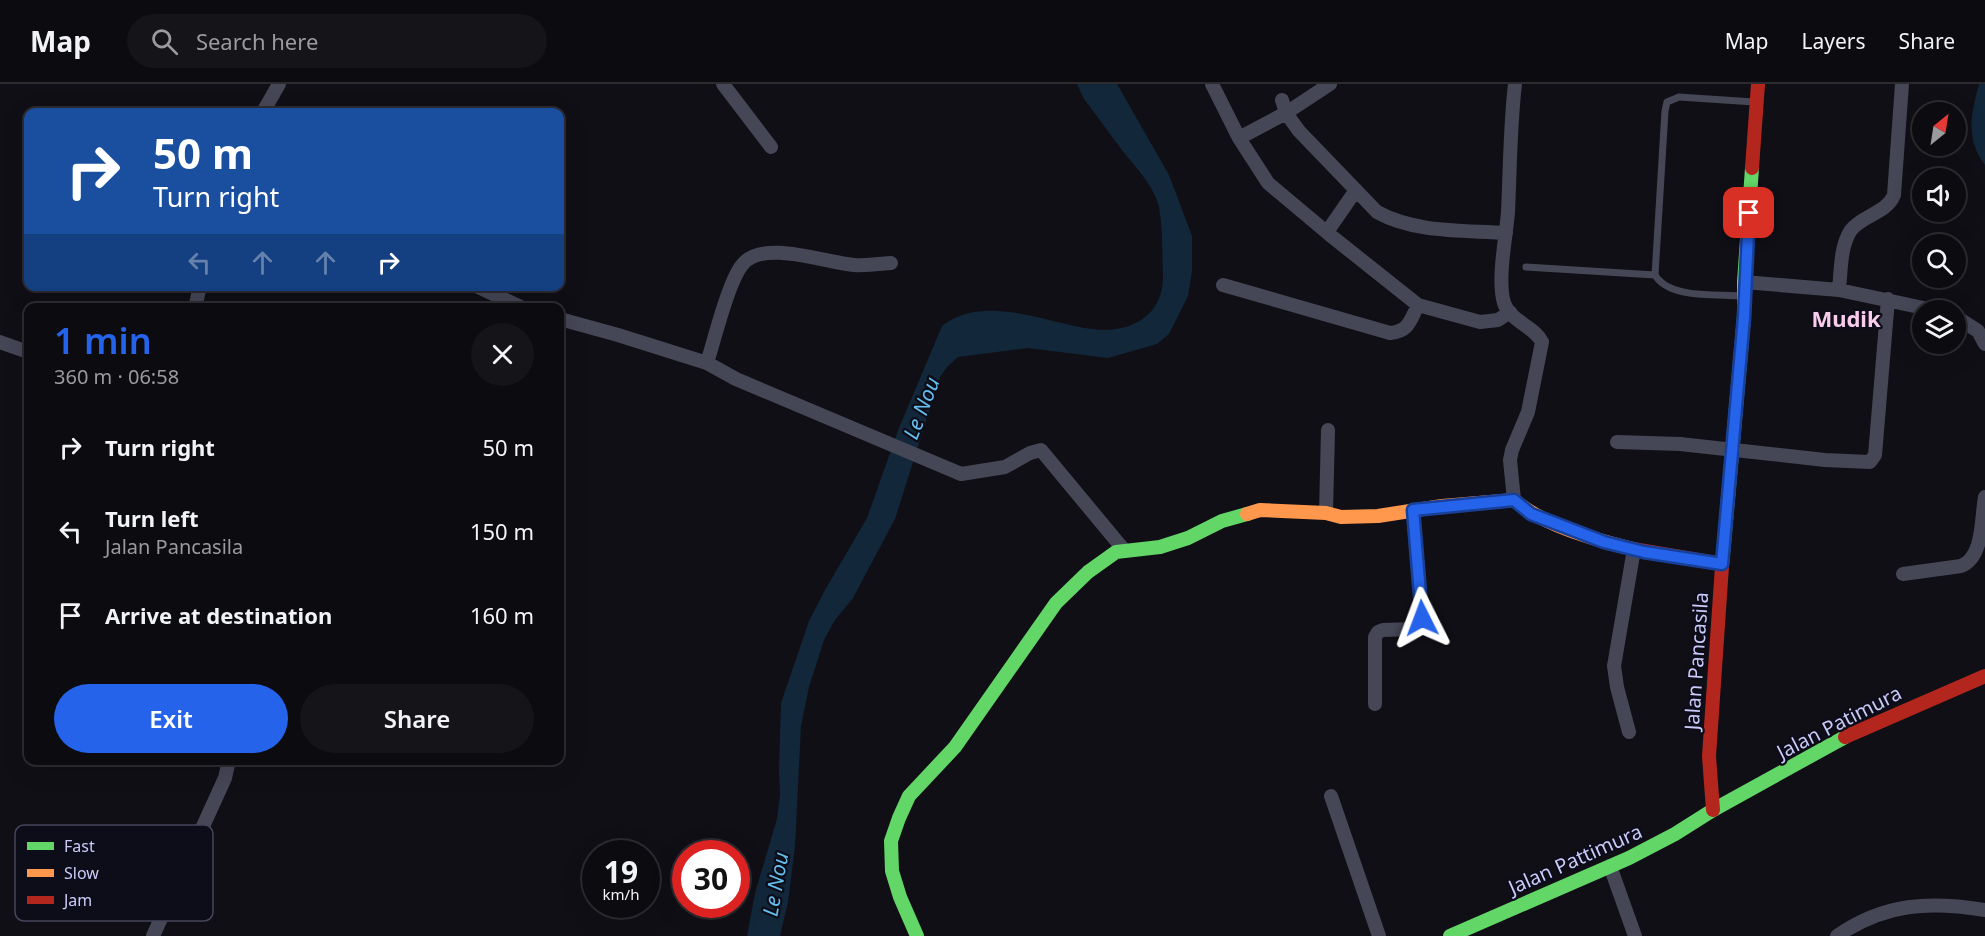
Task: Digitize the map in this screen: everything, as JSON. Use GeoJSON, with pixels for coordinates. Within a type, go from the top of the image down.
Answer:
{"type":"FeatureCollection","features":[{"type":"Feature","properties":{"kind":"street"},"geometry":{"type":"LineString","coordinates":[[265,108],[279,84]]}},
{"type":"Feature","properties":{"kind":"street"},"geometry":{"type":"LineString","coordinates":[[723,84],[771,147]]}},
{"type":"Feature","properties":{"kind":"street"},"geometry":{"type":"LineString","coordinates":[[1212,84],[1239,138],[1268,183],[1418,305],[1480,322],[1498,320],[1510,312]]}},
{"type":"Feature","properties":{"kind":"street"},"geometry":{"type":"LineString","coordinates":[[1239,138],[1287,114],[1330,84]]}},
{"type":"Feature","properties":{"kind":"street"},"geometry":{"type":"LineString","coordinates":[[1515,84],[1502,274],[1504,304],[1510,312],[1538,334],[1542,342],[1528,412],[1510,460],[1514,500],[1531,514],[1604,542],[1722,564]]}},
{"type":"Feature","properties":{"kind":"street","name":"Jalan Pancasila"},"geometry":{"type":"LineString","coordinates":[[1713,810],[1709,756],[1758,84]]}},
{"type":"Feature","properties":{"kind":"street"},"geometry":{"type":"LineString","coordinates":[[1839,290],[1842,261],[1850,231],[1858,223],[1884,208],[1891,202],[1894,195],[1902,84]]}},
{"type":"Feature","properties":{"kind":"street"},"geometry":{"type":"LineString","coordinates":[[1282,100],[1287,114],[1299,131],[1377,212],[1411,226],[1506,233]]}},
{"type":"Feature","properties":{"kind":"street"},"geometry":{"type":"LineString","coordinates":[[1330,235],[1329,229],[1356,190]]}},
{"type":"Feature","properties":{"kind":"street"},"geometry":{"type":"LineString","coordinates":[[707,363],[735,275],[744,262],[760,254],[780,253],[855,265],[891,263]]}},
{"type":"Feature","properties":{"kind":"street"},"geometry":{"type":"LineString","coordinates":[[1744,282],[1839,290],[1912,305]]}},
{"type":"Feature","properties":{"kind":"street"},"geometry":{"type":"LineString","coordinates":[[1223,285],[1390,333],[1401,332],[1408,326],[1418,305]]}},
{"type":"Feature","properties":{"kind":"street"},"geometry":{"type":"LineString","coordinates":[[487,291],[512,303]]}},
{"type":"Feature","properties":{"kind":"street"},"geometry":{"type":"LineString","coordinates":[[1617,442],[1680,444],[1865,463],[1873,460],[1888,299]]}},
{"type":"Feature","properties":{"kind":"street"},"geometry":{"type":"LineString","coordinates":[[564,320],[618,334],[707,363],[736,379],[961,474],[1005,467],[1030,453],[1041,450],[1124,550]]}},
{"type":"Feature","properties":{"kind":"street"},"geometry":{"type":"LineString","coordinates":[[1966,323],[1978,331],[1985,344]]}},
{"type":"Feature","properties":{"kind":"street"},"geometry":{"type":"LineString","coordinates":[[0,342],[24,351]]}},
{"type":"Feature","properties":{"kind":"street"},"geometry":{"type":"LineString","coordinates":[[1326,513],[1328,430]]}},
{"type":"Feature","properties":{"kind":"street"},"geometry":{"type":"LineString","coordinates":[[1902,574],[1961,566],[1969,561],[1978,544],[1985,497]]}},
{"type":"Feature","properties":{"kind":"street"},"geometry":{"type":"LineString","coordinates":[[917,936],[900,897],[892,871],[891,842],[909,796],[956,747],[1056,603],[1088,572],[1116,552],[1169,544],[1188,538],[1222,521],[1260,510],[1326,513],[1341,517],[1378,516],[1413,510],[1514,500]]}},
{"type":"Feature","properties":{"kind":"street"},"geometry":{"type":"LineString","coordinates":[[1375,705],[1375,637],[1383,630],[1418,627],[1422,618],[1413,510]]}},
{"type":"Feature","properties":{"kind":"street"},"geometry":{"type":"LineString","coordinates":[[1629,732],[1614,666],[1634,549]]}},
{"type":"Feature","properties":{"kind":"street","name":"Jalan Patimura"},"geometry":{"type":"LineString","coordinates":[[1713,810],[1844,737],[1985,676]]}},
{"type":"Feature","properties":{"kind":"street"},"geometry":{"type":"LineString","coordinates":[[204,825],[225,778],[228,765]]}},
{"type":"Feature","properties":{"kind":"street"},"geometry":{"type":"LineString","coordinates":[[1331,796],[1378,936]]}},
{"type":"Feature","properties":{"kind":"street","name":"Jalan Pattimura"},"geometry":{"type":"LineString","coordinates":[[1450,936],[1610,866],[1675,834],[1713,810]]}},
{"type":"Feature","properties":{"kind":"street"},"geometry":{"type":"LineString","coordinates":[[1610,866],[1635,936]]}},
{"type":"Feature","properties":{"kind":"street"},"geometry":{"type":"LineString","coordinates":[[1837,936],[1865,918],[1907,906],[1937,904],[1985,910]]}},
{"type":"Feature","properties":{"kind":"street"},"geometry":{"type":"LineString","coordinates":[[153,936],[160,921]]}},
{"type":"Feature","properties":{"kind":"lane"},"geometry":{"type":"LineString","coordinates":[[1655,275],[1667,102],[1679,97],[1757,102]]}},
{"type":"Feature","properties":{"kind":"lane"},"geometry":{"type":"LineString","coordinates":[[1526,267],[1655,275],[1666,286],[1678,291],[1744,296]]}},
{"type":"Feature","properties":{"kind":"water","name":"Le Nou"},"geometry":{"type":"Polygon","coordinates":[[[1077,84],[1117,84],[1169,175],[1192,236],[1192,271],[1188,296],[1169,334],[1157,344],[1108,358],[1028,348],[958,357],[940,377],[895,519],[853,598],[835,620],[824,640],[809,687],[801,726],[795,846],[788,902],[780,936],[747,936],[755,893],[777,819],[780,795],[781,703],[809,621],[867,518],[899,428],[942,326],[959,316],[996,311],[1092,329],[1119,329],[1142,320],[1158,302],[1163,275],[1161,224],[1157,199],[1144,177],[1084,99],[1077,84]]]}},
{"type":"Feature","properties":{"kind":"water"},"geometry":{"type":"Polygon","coordinates":[[[1979,84],[1985,84],[1985,165],[1974,145],[1972,136],[1972,116],[1979,84]]]}},
{"type":"Feature","properties":{"kind":"traffic: fast"},"geometry":{"type":"LineString","coordinates":[[1722,566],[1744,317],[1744,282],[1752,168]]}},
{"type":"Feature","properties":{"kind":"traffic: fast"},"geometry":{"type":"LineString","coordinates":[[917,936],[900,897],[892,871],[891,841],[899,818],[909,796],[955,747],[1056,603],[1088,572],[1116,552],[1160,547],[1188,538],[1222,521],[1247,514]]}},
{"type":"Feature","properties":{"kind":"traffic: fast"},"geometry":{"type":"LineString","coordinates":[[1450,936],[1629,858],[1845,737]]}},
{"type":"Feature","properties":{"kind":"traffic: slow"},"geometry":{"type":"LineString","coordinates":[[1247,514],[1260,510],[1326,513],[1341,517],[1378,516],[1442,506],[1514,500],[1555,524],[1586,536],[1633,549]]}},
{"type":"Feature","properties":{"kind":"traffic: jam"},"geometry":{"type":"LineString","coordinates":[[1752,168],[1758,84]]}},
{"type":"Feature","properties":{"kind":"traffic: jam"},"geometry":{"type":"LineString","coordinates":[[1633,549],[1722,564]]}},
{"type":"Feature","properties":{"kind":"traffic: jam"},"geometry":{"type":"LineString","coordinates":[[1713,810],[1709,756],[1722,566]]}},
{"type":"Feature","properties":{"kind":"traffic: jam"},"geometry":{"type":"LineString","coordinates":[[1845,737],[1985,676]]}},
{"type":"Feature","properties":{"kind":"district","name":"Mudik"},"geometry":{"type":"Point","coordinates":[1846,318]}},
{"type":"Feature","properties":{"kind":"route"},"geometry":{"type":"LineString","coordinates":[[1422,618],[1413,510],[1514,500],[1531,514],[1604,542],[1644,552],[1722,564],[1744,317],[1749,213]]}}]}
